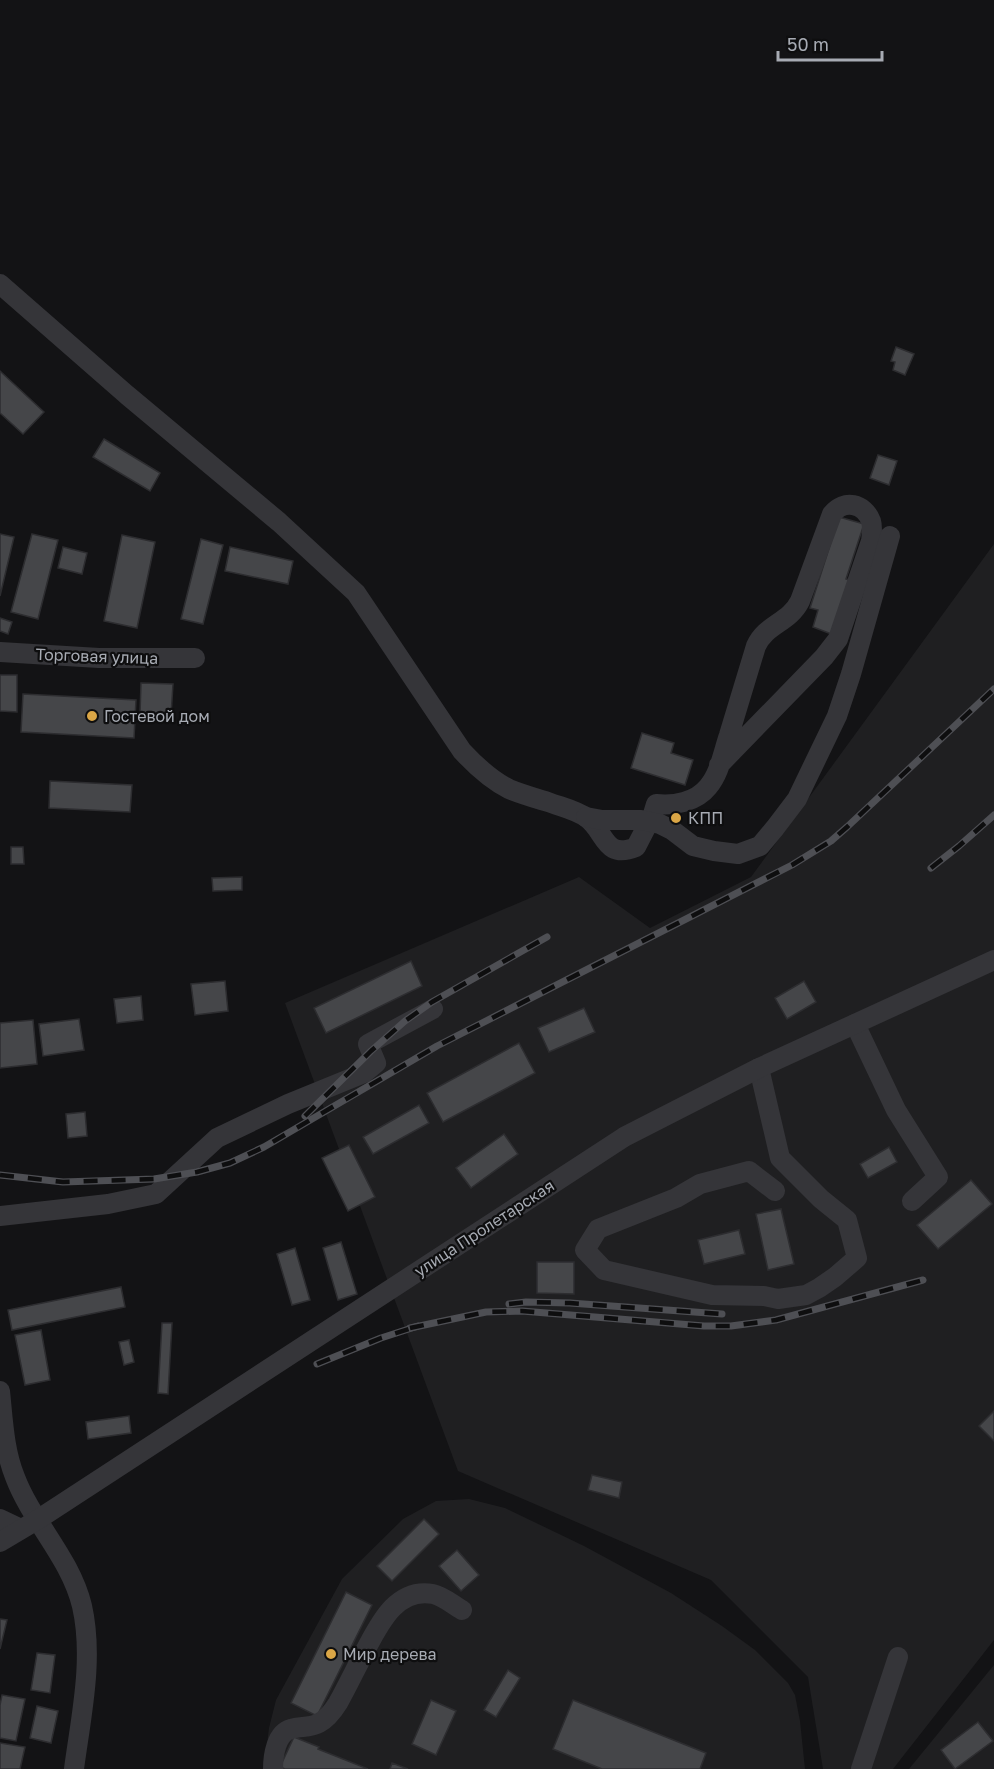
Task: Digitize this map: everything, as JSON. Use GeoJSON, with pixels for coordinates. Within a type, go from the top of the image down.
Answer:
{"type":"FeatureCollection","features":[{"type":"Feature","properties":{"kind":"street"},"geometry":{"type":"LineString","coordinates":[[0,284],[127,395],[279,522],[349,586],[471,761],[509,789],[586,817],[595,825],[608,845],[615,849],[623,851],[636,847],[656,804],[677,804],[699,795],[708,788],[719,765],[760,637],[795,611],[832,514],[838,507],[846,504],[858,506],[870,519],[871,541],[837,639],[824,657],[719,765]]}},
{"type":"Feature","properties":{"kind":"street"},"geometry":{"type":"LineString","coordinates":[[586,817],[649,822],[672,830],[693,846],[714,851],[738,854],[760,846],[797,799],[837,716],[852,674],[890,536]]}},
{"type":"Feature","properties":{"kind":"street","name":"Торговая улица"},"geometry":{"type":"LineString","coordinates":[[0,652],[99,658],[195,658]]}},
{"type":"Feature","properties":{"kind":"street","name":"улица Пролетарская"},"geometry":{"type":"LineString","coordinates":[[0,1542],[624,1137],[759,1068],[994,960]]}},
{"type":"Feature","properties":{"kind":"street"},"geometry":{"type":"LineString","coordinates":[[0,1216],[108,1204],[156,1194],[217,1138],[288,1104],[364,1073],[376,1063],[368,1044],[432,1008]]}},
{"type":"Feature","properties":{"kind":"street"},"geometry":{"type":"LineString","coordinates":[[855,1024],[896,1110],[938,1177],[912,1201]]}},
{"type":"Feature","properties":{"kind":"street"},"geometry":{"type":"LineString","coordinates":[[759,1068],[780,1158],[821,1199],[847,1220],[857,1258],[835,1278],[806,1295],[778,1299],[764,1296],[712,1295],[604,1270],[585,1250],[598,1229],[676,1198],[700,1184],[749,1171],[775,1191]]}},
{"type":"Feature","properties":{"kind":"street"},"geometry":{"type":"LineString","coordinates":[[0,1391],[3,1426],[12,1470],[20,1489],[29,1525],[67,1567],[82,1605],[86,1665],[74,1769]]}},
{"type":"Feature","properties":{"kind":"street"},"geometry":{"type":"LineString","coordinates":[[0,1519],[29,1525]]}},
{"type":"Feature","properties":{"kind":"street"},"geometry":{"type":"LineString","coordinates":[[273,1769],[274,1755],[280,1737],[290,1729],[316,1725],[330,1715],[380,1622],[393,1607],[409,1597],[426,1594],[441,1597],[462,1610]]}},
{"type":"Feature","properties":{"kind":"street"},"geometry":{"type":"LineString","coordinates":[[861,1769],[898,1657]]}},
{"type":"Feature","properties":{"kind":"shaded area"},"geometry":{"type":"Polygon","coordinates":[[[994,544],[994,1640],[893,1769],[823,1769],[808,1677],[711,1580],[458,1471],[285,1003],[579,877],[650,928],[751,877],[994,544]]]}},
{"type":"Feature","properties":{"kind":"shaded area"},"geometry":{"type":"Polygon","coordinates":[[[469,1499],[505,1508],[584,1546],[671,1593],[755,1650],[788,1683],[795,1695],[805,1769],[264,1769],[269,1728],[276,1700],[342,1579],[403,1519],[436,1501],[469,1499]]]}},
{"type":"Feature","properties":{"kind":"shaded area"},"geometry":{"type":"Polygon","coordinates":[[[994,1665],[994,1769],[909,1769],[994,1665]]]}},
{"type":"Feature","properties":{"kind":"building"},"geometry":{"type":"Polygon","coordinates":[[[896,347],[914,354],[905,375],[893,370],[895,362],[891,361],[896,347]]]}},
{"type":"Feature","properties":{"kind":"building"},"geometry":{"type":"Polygon","coordinates":[[[0,371],[44,412],[23,434],[0,413],[0,371]]]}},
{"type":"Feature","properties":{"kind":"building"},"geometry":{"type":"Polygon","coordinates":[[[104,439],[160,473],[150,491],[93,457],[104,439]]]}},
{"type":"Feature","properties":{"kind":"building"},"geometry":{"type":"Polygon","coordinates":[[[878,455],[897,461],[889,485],[870,478],[878,455]]]}},
{"type":"Feature","properties":{"kind":"building"},"geometry":{"type":"Polygon","coordinates":[[[839,517],[864,524],[846,579],[854,581],[834,635],[813,627],[818,610],[810,608],[839,517]]]}},
{"type":"Feature","properties":{"kind":"building"},"geometry":{"type":"Polygon","coordinates":[[[0,534],[14,537],[0,596],[0,534]]]}},
{"type":"Feature","properties":{"kind":"building"},"geometry":{"type":"Polygon","coordinates":[[[32,534],[58,540],[38,619],[11,612],[32,534]]]}},
{"type":"Feature","properties":{"kind":"building"},"geometry":{"type":"Polygon","coordinates":[[[122,535],[155,542],[137,628],[104,621],[122,535]]]}},
{"type":"Feature","properties":{"kind":"building"},"geometry":{"type":"Polygon","coordinates":[[[201,539],[223,545],[203,624],[181,619],[201,539]]]}},
{"type":"Feature","properties":{"kind":"building"},"geometry":{"type":"Polygon","coordinates":[[[63,547],[87,553],[82,574],[58,568],[63,547]]]}},
{"type":"Feature","properties":{"kind":"building"},"geometry":{"type":"Polygon","coordinates":[[[230,547],[293,561],[288,584],[225,571],[230,547]]]}},
{"type":"Feature","properties":{"kind":"building"},"geometry":{"type":"Polygon","coordinates":[[[0,618],[12,622],[8,634],[0,631],[0,618]]]}},
{"type":"Feature","properties":{"kind":"building"},"geometry":{"type":"Polygon","coordinates":[[[0,675],[17,675],[17,712],[0,711],[0,675]]]}},
{"type":"Feature","properties":{"kind":"building"},"geometry":{"type":"Polygon","coordinates":[[[141,683],[173,684],[171,716],[140,714],[141,683]]]}},
{"type":"Feature","properties":{"kind":"building"},"geometry":{"type":"Polygon","coordinates":[[[23,694],[136,700],[134,738],[21,732],[23,694]]]}},
{"type":"Feature","properties":{"kind":"building"},"geometry":{"type":"Polygon","coordinates":[[[642,733],[674,743],[671,753],[693,760],[685,785],[631,768],[642,733]]]}},
{"type":"Feature","properties":{"kind":"building"},"geometry":{"type":"Polygon","coordinates":[[[50,781],[132,785],[130,812],[49,808],[50,781]]]}},
{"type":"Feature","properties":{"kind":"building","name":"КПП"},"geometry":{"type":"Polygon","coordinates":[[[674,812],[682,816],[679,824],[670,821],[674,812]]]}},
{"type":"Feature","properties":{"kind":"building"},"geometry":{"type":"Polygon","coordinates":[[[11,847],[23,847],[24,864],[11,864],[11,847]]]}},
{"type":"Feature","properties":{"kind":"building"},"geometry":{"type":"Polygon","coordinates":[[[242,877],[242,890],[213,891],[212,878],[242,877]]]}},
{"type":"Feature","properties":{"kind":"building"},"geometry":{"type":"Polygon","coordinates":[[[411,961],[422,986],[326,1033],[314,1008],[411,961]]]}},
{"type":"Feature","properties":{"kind":"building"},"geometry":{"type":"Polygon","coordinates":[[[225,981],[228,1011],[195,1015],[191,984],[225,981]]]}},
{"type":"Feature","properties":{"kind":"building"},"geometry":{"type":"Polygon","coordinates":[[[804,981],[816,1002],[787,1019],[775,998],[804,981]]]}},
{"type":"Feature","properties":{"kind":"building"},"geometry":{"type":"Polygon","coordinates":[[[141,996],[143,1020],[117,1023],[114,999],[141,996]]]}},
{"type":"Feature","properties":{"kind":"building"},"geometry":{"type":"Polygon","coordinates":[[[584,1008],[595,1032],[549,1052],[538,1028],[584,1008]]]}},
{"type":"Feature","properties":{"kind":"building"},"geometry":{"type":"Polygon","coordinates":[[[79,1019],[84,1050],[43,1056],[39,1024],[79,1019]]]}},
{"type":"Feature","properties":{"kind":"building"},"geometry":{"type":"Polygon","coordinates":[[[33,1020],[37,1064],[0,1068],[0,1023],[33,1020]]]}},
{"type":"Feature","properties":{"kind":"building"},"geometry":{"type":"Polygon","coordinates":[[[519,1043],[535,1073],[443,1122],[427,1093],[519,1043]]]}},
{"type":"Feature","properties":{"kind":"building"},"geometry":{"type":"Polygon","coordinates":[[[419,1105],[429,1123],[373,1154],[363,1137],[419,1105]]]}},
{"type":"Feature","properties":{"kind":"building"},"geometry":{"type":"Polygon","coordinates":[[[85,1112],[87,1136],[68,1138],[66,1114],[85,1112]]]}},
{"type":"Feature","properties":{"kind":"building"},"geometry":{"type":"Polygon","coordinates":[[[504,1134],[518,1154],[471,1188],[456,1168],[504,1134]]]}},
{"type":"Feature","properties":{"kind":"building"},"geometry":{"type":"Polygon","coordinates":[[[349,1145],[375,1197],[348,1211],[322,1158],[349,1145]]]}},
{"type":"Feature","properties":{"kind":"building"},"geometry":{"type":"Polygon","coordinates":[[[889,1147],[897,1162],[868,1178],[860,1164],[889,1147]]]}},
{"type":"Feature","properties":{"kind":"building"},"geometry":{"type":"Polygon","coordinates":[[[971,1180],[992,1204],[938,1249],[917,1225],[971,1180]]]}},
{"type":"Feature","properties":{"kind":"building"},"geometry":{"type":"Polygon","coordinates":[[[781,1209],[794,1264],[768,1270],[756,1214],[781,1209]]]}},
{"type":"Feature","properties":{"kind":"building"},"geometry":{"type":"Polygon","coordinates":[[[739,1230],[745,1254],[704,1264],[698,1240],[739,1230]]]}},
{"type":"Feature","properties":{"kind":"building"},"geometry":{"type":"Polygon","coordinates":[[[341,1242],[357,1294],[338,1300],[323,1248],[341,1242]]]}},
{"type":"Feature","properties":{"kind":"building"},"geometry":{"type":"Polygon","coordinates":[[[295,1248],[310,1300],[292,1305],[277,1254],[295,1248]]]}},
{"type":"Feature","properties":{"kind":"building"},"geometry":{"type":"Polygon","coordinates":[[[537,1262],[574,1262],[574,1294],[537,1293],[537,1262]]]}},
{"type":"Feature","properties":{"kind":"building"},"geometry":{"type":"Polygon","coordinates":[[[121,1287],[125,1307],[12,1330],[8,1310],[121,1287]]]}},
{"type":"Feature","properties":{"kind":"building"},"geometry":{"type":"Polygon","coordinates":[[[162,1323],[172,1323],[168,1394],[158,1393],[162,1323]]]}},
{"type":"Feature","properties":{"kind":"building"},"geometry":{"type":"Polygon","coordinates":[[[41,1330],[50,1380],[25,1385],[15,1335],[41,1330]]]}},
{"type":"Feature","properties":{"kind":"building"},"geometry":{"type":"Polygon","coordinates":[[[129,1340],[134,1362],[124,1365],[119,1342],[129,1340]]]}},
{"type":"Feature","properties":{"kind":"building"},"geometry":{"type":"Polygon","coordinates":[[[994,1411],[994,1441],[979,1426],[994,1411]]]}},
{"type":"Feature","properties":{"kind":"building"},"geometry":{"type":"Polygon","coordinates":[[[129,1416],[131,1433],[88,1439],[86,1422],[129,1416]]]}},
{"type":"Feature","properties":{"kind":"building"},"geometry":{"type":"Polygon","coordinates":[[[592,1475],[622,1482],[619,1498],[588,1490],[592,1475]]]}},
{"type":"Feature","properties":{"kind":"building"},"geometry":{"type":"Polygon","coordinates":[[[424,1519],[439,1534],[392,1581],[377,1566],[424,1519]]]}},
{"type":"Feature","properties":{"kind":"building"},"geometry":{"type":"Polygon","coordinates":[[[457,1550],[479,1575],[461,1591],[439,1566],[457,1550]]]}},
{"type":"Feature","properties":{"kind":"building","name":"Мир дерева"},"geometry":{"type":"Polygon","coordinates":[[[346,1592],[372,1605],[317,1716],[291,1703],[346,1592]]]}},
{"type":"Feature","properties":{"kind":"building"},"geometry":{"type":"Polygon","coordinates":[[[0,1619],[7,1620],[0,1649],[0,1619]]]}},
{"type":"Feature","properties":{"kind":"building"},"geometry":{"type":"Polygon","coordinates":[[[37,1653],[55,1655],[50,1693],[31,1690],[37,1653]]]}},
{"type":"Feature","properties":{"kind":"building"},"geometry":{"type":"Polygon","coordinates":[[[508,1670],[520,1678],[496,1717],[484,1710],[508,1670]]]}},
{"type":"Feature","properties":{"kind":"building"},"geometry":{"type":"Polygon","coordinates":[[[2,1695],[25,1699],[16,1741],[0,1738],[2,1695]]]}},
{"type":"Feature","properties":{"kind":"building"},"geometry":{"type":"Polygon","coordinates":[[[431,1700],[456,1711],[436,1755],[412,1744],[431,1700]]]}},
{"type":"Feature","properties":{"kind":"building"},"geometry":{"type":"Polygon","coordinates":[[[573,1700],[706,1753],[700,1769],[602,1769],[553,1749],[573,1700]]]}},
{"type":"Feature","properties":{"kind":"building"},"geometry":{"type":"Polygon","coordinates":[[[37,1706],[58,1711],[51,1743],[30,1738],[37,1706]]]}},
{"type":"Feature","properties":{"kind":"building"},"geometry":{"type":"Polygon","coordinates":[[[978,1722],[993,1741],[955,1769],[941,1750],[978,1722]]]}},
{"type":"Feature","properties":{"kind":"building"},"geometry":{"type":"Polygon","coordinates":[[[294,1737],[368,1769],[285,1769],[280,1767],[294,1737]]]}},
{"type":"Feature","properties":{"kind":"building"},"geometry":{"type":"Polygon","coordinates":[[[0,1743],[25,1747],[20,1769],[0,1769],[0,1743]]]}},
{"type":"Feature","properties":{"kind":"building"},"geometry":{"type":"Polygon","coordinates":[[[392,1763],[408,1769],[390,1769],[392,1763]]]}},
{"type":"Feature","properties":{"kind":"railway"},"geometry":{"type":"LineString","coordinates":[[0,1175],[63,1182],[154,1179],[197,1172],[230,1163],[264,1147],[437,1046],[792,865],[831,841],[994,689]]}},
{"type":"Feature","properties":{"kind":"railway"},"geometry":{"type":"LineString","coordinates":[[931,868],[994,815]]}},
{"type":"Feature","properties":{"kind":"railway"},"geometry":{"type":"LineString","coordinates":[[305,1116],[405,1021],[432,1002],[547,937]]}},
{"type":"Feature","properties":{"kind":"railway"},"geometry":{"type":"LineString","coordinates":[[410,1328],[486,1312],[522,1311],[704,1326],[731,1326],[776,1320],[923,1280]]}},
{"type":"Feature","properties":{"kind":"railway"},"geometry":{"type":"LineString","coordinates":[[509,1304],[570,1303],[722,1314]]}},
{"type":"Feature","properties":{"kind":"railway"},"geometry":{"type":"LineString","coordinates":[[317,1364],[418,1326]]}},
{"type":"Feature","properties":{"kind":"place","name":"Гостевой дом"},"geometry":{"type":"Point","coordinates":[92,716]}},
{"type":"Feature","properties":{"kind":"place","name":"КПП"},"geometry":{"type":"Point","coordinates":[676,818]}},
{"type":"Feature","properties":{"kind":"place","name":"Мир дерева"},"geometry":{"type":"Point","coordinates":[331,1654]}}]}
